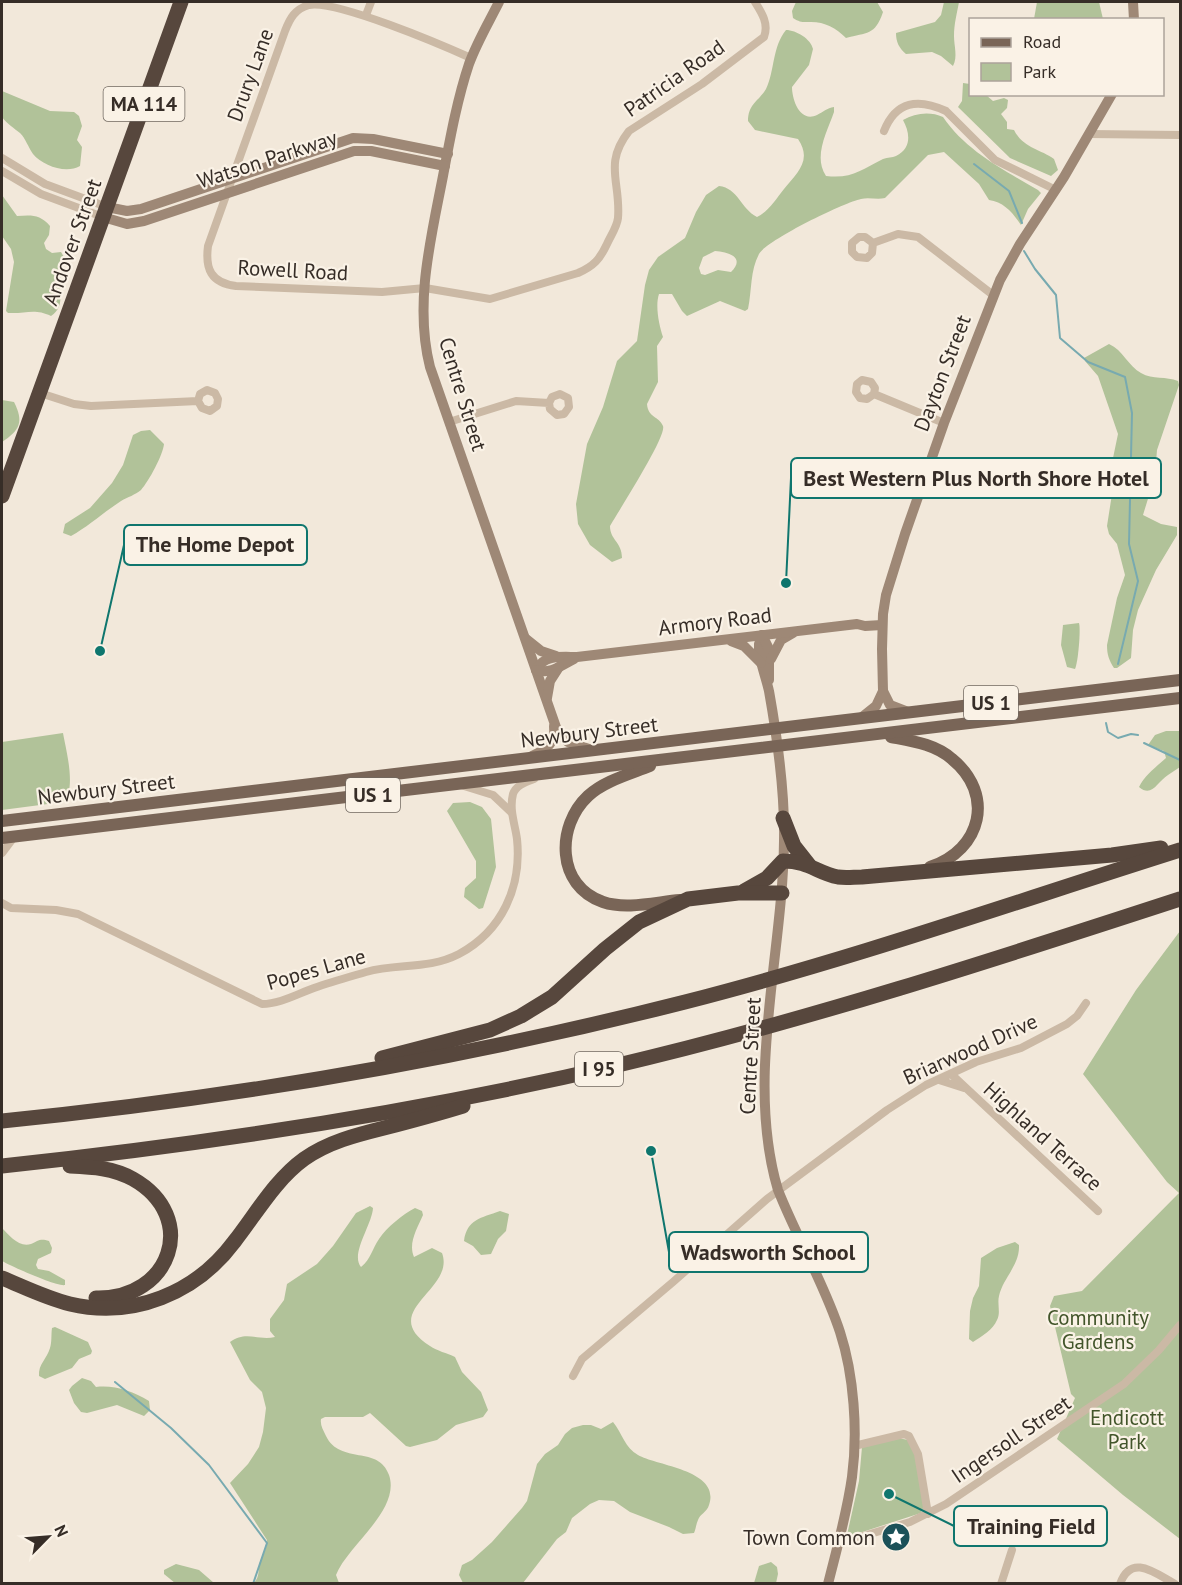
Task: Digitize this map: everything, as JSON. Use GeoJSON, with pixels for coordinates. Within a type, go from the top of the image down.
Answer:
{"type":"FeatureCollection","features":[{"type":"Feature","properties":{"kind":"highway","name":"Andover Street"},"geometry":{"type":"LineString","coordinates":[[2,496],[181,2]]}},
{"type":"Feature","properties":{"kind":"highway"},"geometry":{"type":"LineString","coordinates":[[783,818],[794,846],[809,865]]}},
{"type":"Feature","properties":{"kind":"highway"},"geometry":{"type":"LineString","coordinates":[[738,893],[767,878],[783,861],[795,861],[841,877],[1112,855],[1180,845]]}},
{"type":"Feature","properties":{"kind":"highway","name":"I 95"},"geometry":{"type":"LineString","coordinates":[[2,1121],[98,1111],[290,1084],[459,1054],[697,999],[845,958],[1180,850]]}},
{"type":"Feature","properties":{"kind":"highway"},"geometry":{"type":"LineString","coordinates":[[290,1084],[490,1030],[508,1023],[552,997],[639,922],[687,899],[738,893],[782,893]]}},
{"type":"Feature","properties":{"kind":"highway","name":"I 95"},"geometry":{"type":"LineString","coordinates":[[2,1166],[276,1131],[525,1085],[613,1066],[810,1016],[921,983],[1180,899]]}},
{"type":"Feature","properties":{"kind":"highway"},"geometry":{"type":"LineString","coordinates":[[2,1278],[58,1301],[87,1307],[118,1308],[160,1299],[187,1286],[212,1268],[282,1179],[315,1152],[343,1139],[450,1110],[525,1085]]}},
{"type":"Feature","properties":{"kind":"highway"},"geometry":{"type":"LineString","coordinates":[[2,1166],[100,1168],[119,1173],[135,1180],[157,1199],[166,1216],[170,1233],[169,1251],[160,1271],[143,1287],[120,1296],[97,1298],[73,1294],[2,1268]]}},
{"type":"Feature","properties":{"kind":"main road","name":"Centre Street"},"geometry":{"type":"LineString","coordinates":[[499,2],[471,58],[445,166],[426,272],[423,309],[425,349],[558,733],[568,742],[601,750]]}},
{"type":"Feature","properties":{"kind":"main road"},"geometry":{"type":"LineString","coordinates":[[1133,2],[1134,18]]}},
{"type":"Feature","properties":{"kind":"main road","name":"Dayton Street"},"geometry":{"type":"LineString","coordinates":[[883,691],[883,619],[892,572],[944,423],[993,295],[1020,244],[1056,190],[1111,96]]}},
{"type":"Feature","properties":{"kind":"main road","name":"Watson Parkway"},"geometry":{"type":"LineString","coordinates":[[105,212],[135,210],[353,138],[373,139],[448,154]]}},
{"type":"Feature","properties":{"kind":"main road","name":"Watson Parkway"},"geometry":{"type":"LineString","coordinates":[[105,212],[119,223],[137,222],[354,151],[371,151],[445,166]]}},
{"type":"Feature","properties":{"kind":"main road","name":"Armory Road"},"geometry":{"type":"LineString","coordinates":[[536,670],[545,672],[558,662],[577,657],[797,630],[861,625],[883,619]]}},
{"type":"Feature","properties":{"kind":"main road"},"geometry":{"type":"LineString","coordinates":[[861,625],[874,634],[882,649]]}},
{"type":"Feature","properties":{"kind":"main road"},"geometry":{"type":"LineString","coordinates":[[725,639],[744,646],[766,661],[781,640],[797,630]]}},
{"type":"Feature","properties":{"kind":"main road"},"geometry":{"type":"LineString","coordinates":[[524,634],[534,647],[558,662],[548,690],[549,707]]}},
{"type":"Feature","properties":{"kind":"main road","name":"Centre Street"},"geometry":{"type":"LineString","coordinates":[[762,635],[759,644],[766,661],[783,818],[782,893],[765,1066],[766,1124],[773,1174],[778,1190],[840,1331],[852,1395],[854,1446],[851,1483],[828,1584]]}},
{"type":"Feature","properties":{"kind":"main road","name":"Newbury Street"},"geometry":{"type":"LineString","coordinates":[[2,821],[1180,680]]}},
{"type":"Feature","properties":{"kind":"main road"},"geometry":{"type":"LineString","coordinates":[[883,691],[890,705],[910,713]]}},
{"type":"Feature","properties":{"kind":"main road"},"geometry":{"type":"LineString","coordinates":[[860,720],[876,706],[883,691]]}},
{"type":"Feature","properties":{"kind":"main road","name":"Newbury Street"},"geometry":{"type":"LineString","coordinates":[[8,838],[1180,698]]}},
{"type":"Feature","properties":{"kind":"main road"},"geometry":{"type":"LineString","coordinates":[[514,761],[533,756],[548,747],[554,738],[554,723]]}},
{"type":"Feature","properties":{"kind":"main road"},"geometry":{"type":"LineString","coordinates":[[878,735],[914,742],[944,754],[952,759],[969,778],[976,801],[974,832],[952,858],[920,871]]}},
{"type":"Feature","properties":{"kind":"main road"},"geometry":{"type":"LineString","coordinates":[[667,760],[618,779],[590,794],[575,812],[569,824],[565,851],[568,868],[578,885],[586,893],[604,902],[628,905],[687,899]]}},
{"type":"Feature","properties":{"kind":"street"},"geometry":{"type":"LineString","coordinates":[[366,15],[371,2]]}},
{"type":"Feature","properties":{"kind":"street","name":"Patricia Road"},"geometry":{"type":"LineString","coordinates":[[425,288],[490,299],[578,273],[596,263],[618,220],[614,166],[621,141],[629,131],[702,84],[764,37],[767,30],[766,22],[755,2]]}},
{"type":"Feature","properties":{"kind":"street","name":"Drury Lane"},"geometry":{"type":"LineString","coordinates":[[225,193],[290,18],[302,8],[317,3],[366,15],[428,38],[471,58]]}},
{"type":"Feature","properties":{"kind":"street"},"geometry":{"type":"LineString","coordinates":[[884,131],[894,113],[904,106],[911,104],[939,108],[946,111],[995,160],[1056,190]]}},
{"type":"Feature","properties":{"kind":"street"},"geometry":{"type":"LineString","coordinates":[[1089,134],[1180,135]]}},
{"type":"Feature","properties":{"kind":"street"},"geometry":{"type":"LineString","coordinates":[[2,158],[45,184],[105,212]]}},
{"type":"Feature","properties":{"kind":"street"},"geometry":{"type":"LineString","coordinates":[[2,171],[41,194],[105,212]]}},
{"type":"Feature","properties":{"kind":"street","name":"Rowell Road"},"geometry":{"type":"LineString","coordinates":[[225,193],[208,246],[206,260],[213,276],[224,284],[382,292],[425,288]]}},
{"type":"Feature","properties":{"kind":"street"},"geometry":{"type":"LineString","coordinates":[[873,243],[898,234],[918,237],[993,295]]}},
{"type":"Feature","properties":{"kind":"street"},"geometry":{"type":"LineString","coordinates":[[40,393],[74,404],[91,406],[198,401]]}},
{"type":"Feature","properties":{"kind":"street"},"geometry":{"type":"LineString","coordinates":[[874,394],[944,423]]}},
{"type":"Feature","properties":{"kind":"street"},"geometry":{"type":"LineString","coordinates":[[449,422],[516,401],[549,403]]}},
{"type":"Feature","properties":{"kind":"street"},"geometry":{"type":"LineString","coordinates":[[511,812],[514,792],[518,787],[544,775]]}},
{"type":"Feature","properties":{"kind":"street"},"geometry":{"type":"LineString","coordinates":[[459,785],[493,795],[511,812]]}},
{"type":"Feature","properties":{"kind":"street","name":"Popes Lane"},"geometry":{"type":"LineString","coordinates":[[2,903],[11,908],[56,910],[78,914],[262,1004],[273,1003],[312,988],[367,972],[385,968],[413,968],[447,959],[459,954],[487,933],[505,909],[516,876],[518,850],[511,812]]}},
{"type":"Feature","properties":{"kind":"street"},"geometry":{"type":"LineString","coordinates":[[2,853],[8,838]]}},
{"type":"Feature","properties":{"kind":"street","name":"Briarwood Drive"},"geometry":{"type":"LineString","coordinates":[[573,1376],[582,1359],[778,1190],[909,1095],[983,1059],[1022,1048],[1066,1024],[1077,1016],[1086,1003]]}},
{"type":"Feature","properties":{"kind":"street","name":"Highland Terrace"},"geometry":{"type":"LineString","coordinates":[[951,1074],[963,1084],[964,1088]]}},
{"type":"Feature","properties":{"kind":"street","name":"Highland Terrace"},"geometry":{"type":"LineString","coordinates":[[939,1080],[964,1088],[1003,1121],[1098,1211]]}},
{"type":"Feature","properties":{"kind":"street","name":"Ingersoll Street"},"geometry":{"type":"LineString","coordinates":[[837,1544],[887,1530],[928,1514],[1124,1384],[1159,1350],[1180,1325]]}},
{"type":"Feature","properties":{"kind":"street"},"geometry":{"type":"LineString","coordinates":[[854,1446],[904,1434],[909,1436],[918,1454],[928,1514]]}},
{"type":"Feature","properties":{"kind":"street"},"geometry":{"type":"LineString","coordinates":[[1001,1584],[1012,1550]]}},
{"type":"Feature","properties":{"kind":"street"},"geometry":{"type":"LineString","coordinates":[[1120,1584],[1123,1575],[1138,1566],[1175,1584]]}},
{"type":"Feature","properties":{"kind":"green space"},"geometry":{"type":"Polygon","coordinates":[[[796,2],[877,2],[883,12],[877,25],[869,32],[846,38],[826,24],[802,22],[793,18],[792,11],[796,2]]]}},
{"type":"Feature","properties":{"kind":"green space"},"geometry":{"type":"Polygon","coordinates":[[[944,2],[959,2],[954,27],[956,55],[953,66],[932,52],[906,54],[898,45],[896,36],[896,33],[935,22],[941,15],[944,2]]]}},
{"type":"Feature","properties":{"kind":"green space"},"geometry":{"type":"Polygon","coordinates":[[[1037,2],[1099,2],[1103,18],[1034,18],[1037,2]]]}},
{"type":"Feature","properties":{"kind":"green space"},"geometry":{"type":"Polygon","coordinates":[[[786,30],[794,32],[806,39],[813,49],[809,65],[792,87],[798,109],[811,117],[834,107],[822,144],[822,169],[826,176],[850,175],[901,153],[908,140],[903,120],[928,113],[943,117],[974,150],[1041,193],[1028,209],[1021,225],[1008,209],[989,200],[979,184],[944,152],[928,155],[885,198],[861,199],[839,207],[806,223],[765,248],[756,260],[748,309],[745,311],[720,301],[687,316],[672,294],[659,294],[657,310],[663,337],[657,346],[658,382],[647,404],[649,412],[663,426],[662,433],[658,444],[610,526],[622,558],[612,562],[590,545],[578,524],[576,504],[587,444],[603,407],[617,361],[637,341],[645,285],[649,270],[658,257],[685,238],[706,195],[719,186],[731,191],[757,217],[765,212],[801,167],[804,154],[798,139],[755,130],[748,121],[752,107],[766,89],[781,37],[786,30]],[[715,251],[703,257],[699,268],[701,274],[705,275],[718,270],[731,272],[737,263],[736,259],[730,254],[715,251]]]}},
{"type":"Feature","properties":{"kind":"green space"},"geometry":{"type":"Polygon","coordinates":[[[963,83],[969,84],[969,96],[987,96],[993,101],[1004,98],[1008,100],[1007,108],[1001,114],[1007,122],[1007,129],[1014,130],[1022,141],[1054,159],[1058,170],[1051,176],[1010,158],[958,107],[962,101],[963,83]]]}},
{"type":"Feature","properties":{"kind":"green space"},"geometry":{"type":"Polygon","coordinates":[[[2,91],[50,111],[74,112],[79,116],[82,126],[77,140],[82,147],[80,166],[68,169],[55,168],[37,158],[22,135],[2,117],[2,91]]]}},
{"type":"Feature","properties":{"kind":"green space"},"geometry":{"type":"Polygon","coordinates":[[[2,195],[17,216],[35,216],[43,219],[50,226],[49,235],[44,243],[46,249],[52,253],[61,252],[65,259],[60,279],[60,304],[51,316],[40,312],[8,313],[6,311],[14,262],[11,249],[2,236],[2,195]]]}},
{"type":"Feature","properties":{"kind":"green space"},"geometry":{"type":"Polygon","coordinates":[[[1109,344],[1141,373],[1178,381],[1179,385],[1157,450],[1155,476],[1143,515],[1161,524],[1177,527],[1177,535],[1156,570],[1138,610],[1133,630],[1131,658],[1117,668],[1114,668],[1110,660],[1107,645],[1117,598],[1125,575],[1117,544],[1109,534],[1107,526],[1112,494],[1113,458],[1118,434],[1098,376],[1084,358],[1109,344]]]}},
{"type":"Feature","properties":{"kind":"green space"},"geometry":{"type":"Polygon","coordinates":[[[2,400],[14,402],[19,420],[13,434],[2,442],[2,400]]]}},
{"type":"Feature","properties":{"kind":"green space"},"geometry":{"type":"Polygon","coordinates":[[[150,430],[164,444],[155,468],[141,490],[71,536],[63,533],[65,524],[90,508],[112,483],[123,465],[133,435],[150,430]]]}},
{"type":"Feature","properties":{"kind":"green space"},"geometry":{"type":"Polygon","coordinates":[[[1079,623],[1079,646],[1075,669],[1067,667],[1061,645],[1063,625],[1079,623]]]}},
{"type":"Feature","properties":{"kind":"green space"},"geometry":{"type":"Polygon","coordinates":[[[1166,731],[1180,731],[1180,767],[1151,790],[1144,790],[1139,787],[1141,783],[1166,758],[1164,751],[1148,745],[1155,735],[1166,731]]]}},
{"type":"Feature","properties":{"kind":"green space"},"geometry":{"type":"Polygon","coordinates":[[[63,733],[70,779],[67,796],[63,802],[2,810],[2,742],[63,733]]]}},
{"type":"Feature","properties":{"kind":"green space"},"geometry":{"type":"Polygon","coordinates":[[[470,802],[482,807],[491,819],[496,867],[483,908],[479,909],[464,897],[465,888],[476,878],[476,861],[447,811],[453,803],[470,802]]]}},
{"type":"Feature","properties":{"kind":"green space"},"geometry":{"type":"Polygon","coordinates":[[[1180,931],[1180,1539],[1123,1495],[1057,1439],[1075,1398],[1071,1394],[1050,1306],[1054,1296],[1082,1291],[1179,1193],[1167,1182],[1083,1074],[1136,990],[1180,931]]]}},
{"type":"Feature","properties":{"kind":"green space"},"geometry":{"type":"Polygon","coordinates":[[[370,1206],[373,1208],[372,1215],[358,1255],[361,1267],[390,1226],[415,1208],[422,1211],[423,1215],[413,1241],[412,1252],[414,1257],[432,1248],[442,1253],[443,1266],[438,1278],[414,1311],[411,1322],[416,1333],[430,1346],[455,1357],[462,1372],[481,1392],[488,1410],[483,1417],[456,1425],[437,1440],[410,1447],[406,1446],[370,1413],[363,1417],[325,1417],[321,1419],[323,1430],[332,1445],[349,1453],[377,1460],[384,1466],[389,1475],[391,1488],[387,1501],[371,1527],[342,1564],[336,1575],[339,1583],[254,1583],[267,1540],[230,1483],[248,1464],[259,1447],[266,1408],[262,1392],[250,1380],[230,1342],[247,1336],[275,1337],[270,1331],[270,1319],[284,1300],[287,1284],[317,1264],[356,1213],[370,1206]]]}},
{"type":"Feature","properties":{"kind":"green space"},"geometry":{"type":"Polygon","coordinates":[[[500,1211],[509,1214],[506,1231],[498,1239],[491,1254],[481,1255],[473,1246],[464,1241],[468,1228],[476,1220],[500,1211]]]}},
{"type":"Feature","properties":{"kind":"green space"},"geometry":{"type":"Polygon","coordinates":[[[2,1228],[22,1244],[27,1245],[41,1240],[49,1241],[52,1248],[51,1253],[38,1259],[36,1265],[38,1269],[49,1271],[65,1280],[65,1285],[44,1280],[2,1261],[2,1228]]]}},
{"type":"Feature","properties":{"kind":"green space"},"geometry":{"type":"Polygon","coordinates":[[[1015,1242],[1019,1245],[1019,1252],[1001,1289],[998,1317],[990,1330],[973,1342],[969,1339],[970,1311],[979,1286],[981,1258],[997,1248],[1015,1242]]]}},
{"type":"Feature","properties":{"kind":"green space"},"geometry":{"type":"Polygon","coordinates":[[[55,1327],[88,1342],[92,1351],[91,1354],[79,1359],[72,1368],[45,1379],[39,1376],[39,1372],[50,1348],[52,1328],[55,1327]]]}},
{"type":"Feature","properties":{"kind":"green space"},"geometry":{"type":"Polygon","coordinates":[[[82,1378],[91,1381],[96,1387],[117,1388],[136,1394],[149,1401],[150,1410],[144,1416],[117,1405],[87,1413],[81,1412],[74,1403],[69,1390],[82,1378]]]}},
{"type":"Feature","properties":{"kind":"green space"},"geometry":{"type":"Polygon","coordinates":[[[613,1422],[627,1444],[638,1455],[685,1471],[706,1484],[710,1493],[709,1505],[699,1518],[694,1533],[683,1534],[630,1512],[614,1501],[599,1500],[572,1518],[566,1532],[557,1539],[523,1583],[463,1583],[459,1575],[462,1565],[472,1560],[492,1542],[522,1508],[527,1501],[537,1464],[545,1454],[558,1445],[572,1428],[591,1425],[601,1429],[613,1422]]]}},
{"type":"Feature","properties":{"kind":"green space"},"geometry":{"type":"Polygon","coordinates":[[[897,1438],[909,1440],[916,1455],[924,1506],[921,1513],[850,1536],[847,1535],[859,1481],[862,1447],[897,1438]]]}},
{"type":"Feature","properties":{"kind":"green space"},"geometry":{"type":"Polygon","coordinates":[[[771,1562],[777,1567],[776,1583],[754,1583],[759,1566],[771,1562]]]}},
{"type":"Feature","properties":{"kind":"green space"},"geometry":{"type":"Polygon","coordinates":[[[176,1564],[199,1570],[214,1583],[175,1583],[164,1574],[164,1570],[176,1564]]]}},
{"type":"Feature","properties":{"kind":"waterway"},"geometry":{"type":"LineString","coordinates":[[974,164],[1009,191],[1022,223]]}},
{"type":"Feature","properties":{"kind":"waterway"},"geometry":{"type":"LineString","coordinates":[[1024,251],[1056,295],[1060,338],[1088,362],[1125,377],[1132,413],[1129,544],[1138,581],[1118,664]]}},
{"type":"Feature","properties":{"kind":"waterway"},"geometry":{"type":"LineString","coordinates":[[1106,723],[1108,732],[1118,738],[1131,734],[1138,735]]}},
{"type":"Feature","properties":{"kind":"waterway"},"geometry":{"type":"LineString","coordinates":[[1144,743],[1180,760]]}},
{"type":"Feature","properties":{"kind":"waterway"},"geometry":{"type":"LineString","coordinates":[[115,1382],[171,1428],[209,1465],[267,1543],[253,1584]]}},
{"type":"Feature","properties":{"kind":"place","name":"Best Western Plus North Shore Hotel"},"geometry":{"type":"Point","coordinates":[786,583]}},
{"type":"Feature","properties":{"kind":"place","name":"The Home Depot"},"geometry":{"type":"Point","coordinates":[100,651]}},
{"type":"Feature","properties":{"kind":"place","name":"Wadsworth School"},"geometry":{"type":"Point","coordinates":[651,1151]}},
{"type":"Feature","properties":{"kind":"place","name":"Training Field"},"geometry":{"type":"Point","coordinates":[889,1494]}},
{"type":"Feature","properties":{"kind":"place","name":"Town Common"},"geometry":{"type":"Point","coordinates":[896,1537]}},
{"type":"Feature","properties":{"kind":"park label","name":"Community Gardens"},"geometry":{"type":"Point","coordinates":[1098,1329]}},
{"type":"Feature","properties":{"kind":"park label","name":"Endicott Park"},"geometry":{"type":"Point","coordinates":[1127,1429]}}]}
